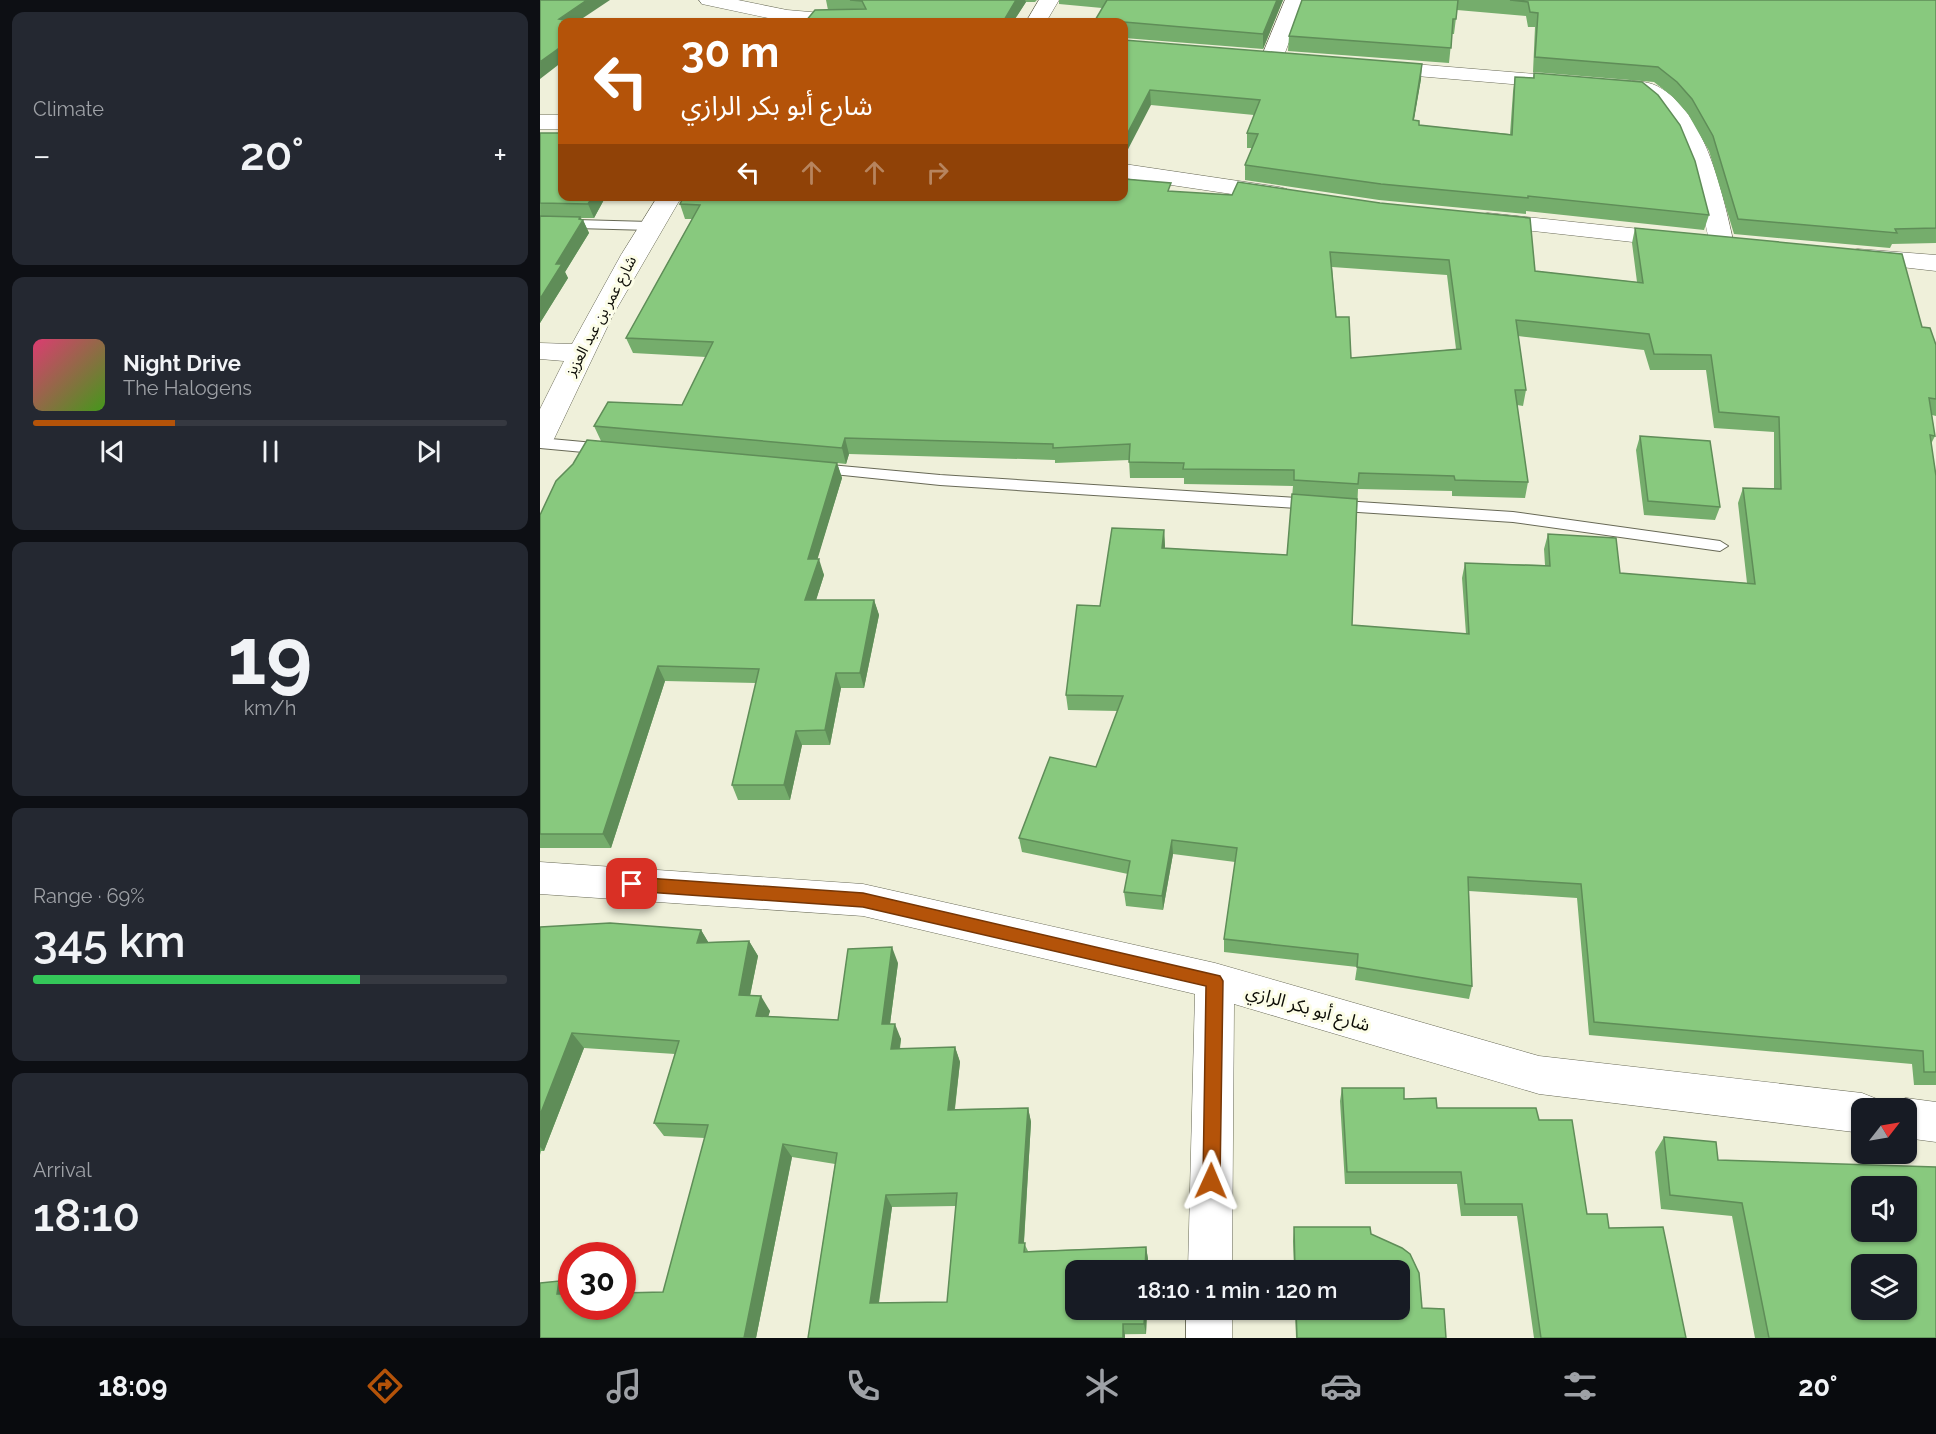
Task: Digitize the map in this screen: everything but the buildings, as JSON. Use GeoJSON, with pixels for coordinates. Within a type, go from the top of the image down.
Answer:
{"type":"FeatureCollection","features":[{"type":"Feature","properties":{"kind":"street"},"geometry":{"type":"LineString","coordinates":[[709,0],[781,18]]}},
{"type":"Feature","properties":{"kind":"street"},"geometry":{"type":"LineString","coordinates":[[786,18],[800,0]]}},
{"type":"Feature","properties":{"kind":"street"},"geometry":{"type":"LineString","coordinates":[[1038,18],[1049,0]]}},
{"type":"Feature","properties":{"kind":"street"},"geometry":{"type":"LineString","coordinates":[[1272,58],[1295,0]]}},
{"type":"Feature","properties":{"kind":"street"},"geometry":{"type":"LineString","coordinates":[[1249,56],[1295,60]]}},
{"type":"Feature","properties":{"kind":"street"},"geometry":{"type":"LineString","coordinates":[[1353,65],[1646,89],[1657,95],[1674,111],[1704,169],[1734,245],[1462,218]]}},
{"type":"Feature","properties":{"kind":"street"},"geometry":{"type":"LineString","coordinates":[[540,122],[558,122]]}},
{"type":"Feature","properties":{"kind":"street"},"geometry":{"type":"LineString","coordinates":[[1128,172],[1296,197]]}},
{"type":"Feature","properties":{"kind":"street","name":"شارع عمر بن عبد العزيز"},"geometry":{"type":"LineString","coordinates":[[540,442],[579,353],[650,226],[667,201]]}},
{"type":"Feature","properties":{"kind":"street"},"geometry":{"type":"LineString","coordinates":[[1841,255],[1936,263]]}},
{"type":"Feature","properties":{"kind":"street"},"geometry":{"type":"LineString","coordinates":[[540,351],[579,353]]}},
{"type":"Feature","properties":{"kind":"street","name":"شارع أبو بكر الرازي"},"geometry":{"type":"LineString","coordinates":[[540,878],[863,900],[1215,981],[1539,1075],[1851,1112]]}},
{"type":"Feature","properties":{"kind":"street"},"geometry":{"type":"LineString","coordinates":[[1210,1260],[1215,981]]}},
{"type":"Feature","properties":{"kind":"street"},"geometry":{"type":"LineString","coordinates":[[1917,1119],[1936,1122]]}},
{"type":"Feature","properties":{"kind":"street"},"geometry":{"type":"LineString","coordinates":[[1209,1320],[1209,1338]]}},
{"type":"Feature","properties":{"kind":"lane"},"geometry":{"type":"LineString","coordinates":[[540,224],[650,226]]}},
{"type":"Feature","properties":{"kind":"lane"},"geometry":{"type":"LineString","coordinates":[[540,442],[622,451]]}},
{"type":"Feature","properties":{"kind":"lane"},"geometry":{"type":"LineString","coordinates":[[799,467],[940,480],[1513,517],[1720,546]]}},
{"type":"Feature","properties":{"kind":"route"},"geometry":{"type":"LineString","coordinates":[[632,884],[863,900],[1215,981],[1211,1181]]}}]}
